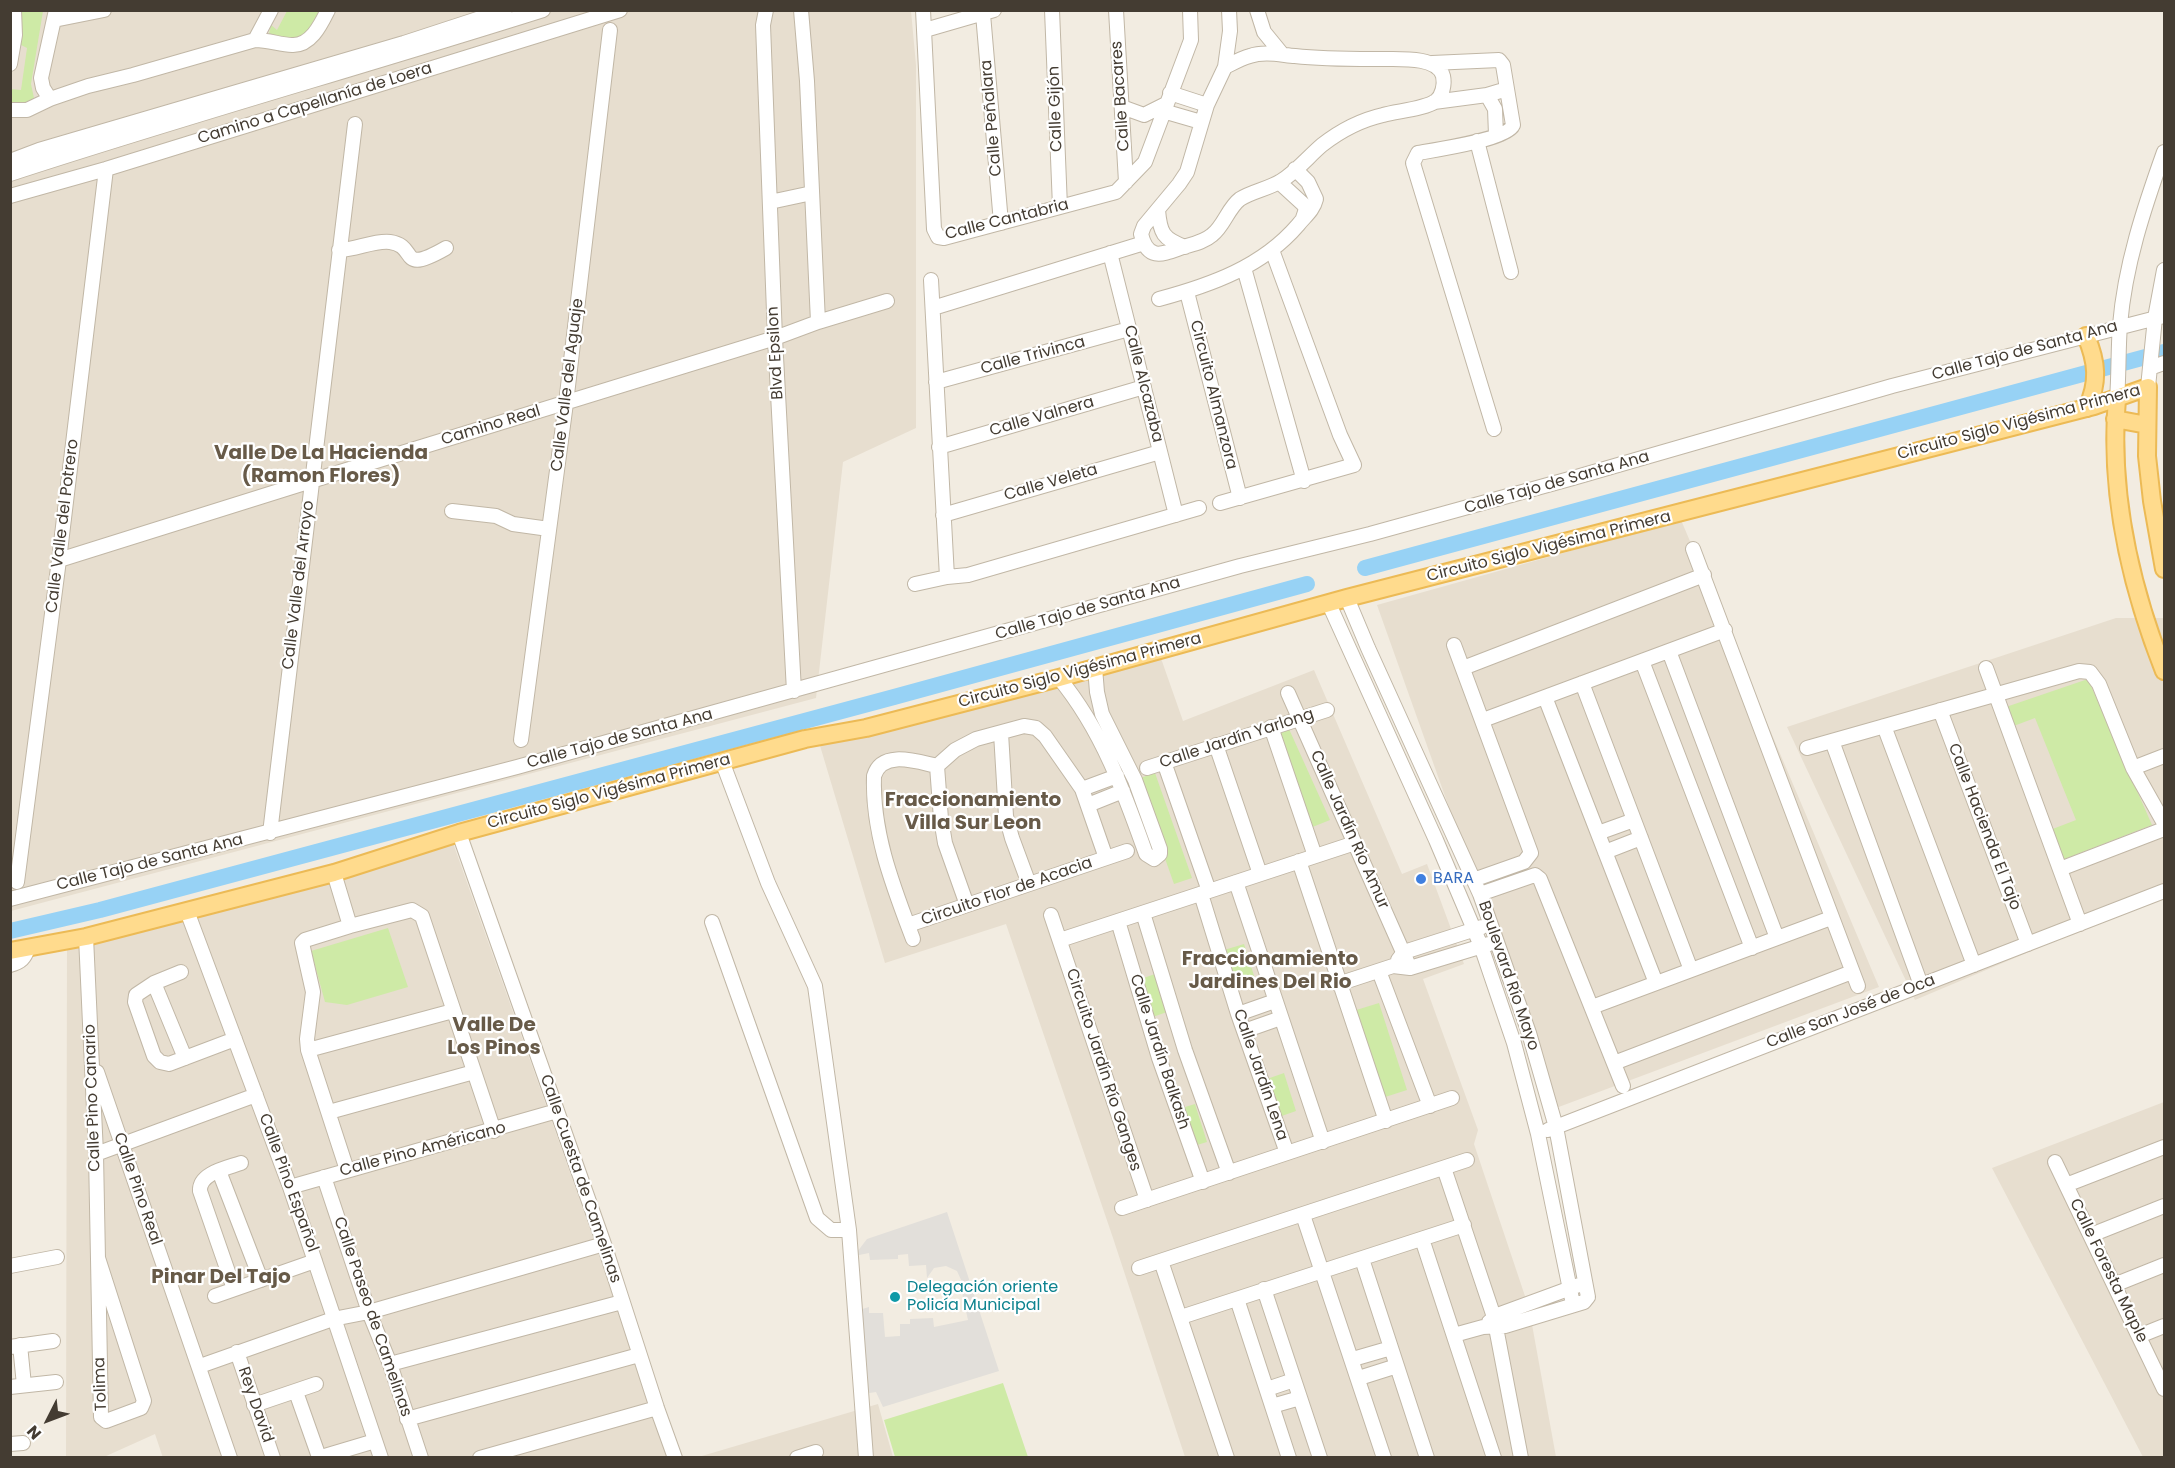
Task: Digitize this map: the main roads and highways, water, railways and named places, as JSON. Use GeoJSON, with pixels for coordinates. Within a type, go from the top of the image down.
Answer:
{"type":"FeatureCollection","features":[{"type":"Feature","properties":{"kind":"main road"},"geometry":{"type":"LineString","coordinates":[[2088,342],[2096,379],[2090,407],[2115,424],[2147,425],[2147,456],[2152,501],[2164,569]]}},
{"type":"Feature","properties":{"kind":"main road","name":"Circuito Siglo Vigésima Primera"},"geometry":{"type":"LineString","coordinates":[[10,951],[86,937],[334,873],[459,833],[722,761],[805,739],[866,728],[1059,678],[1347,598],[2090,407],[2148,387],[2147,425]]}},
{"type":"Feature","properties":{"kind":"main road"},"geometry":{"type":"LineString","coordinates":[[2116,399],[2115,424],[2123,531],[2145,615],[2164,671]]}},
{"type":"Feature","properties":{"kind":"waterway"},"geometry":{"type":"LineString","coordinates":[[1365,568],[2164,352]]}},
{"type":"Feature","properties":{"kind":"waterway"},"geometry":{"type":"LineString","coordinates":[[10,931],[100,910],[1307,584]]}},
{"type":"Feature","properties":{"kind":"place","name":"BARA"},"geometry":{"type":"Point","coordinates":[1421,879]}},
{"type":"Feature","properties":{"kind":"place","name":"Delegación oriente Policía Municipal"},"geometry":{"type":"Point","coordinates":[895,1297]}},
{"type":"Feature","properties":{"kind":"district","name":"Valle De La Hacienda (Ramon Flores)"},"geometry":{"type":"Point","coordinates":[321,466]}},
{"type":"Feature","properties":{"kind":"district","name":"Fraccionamiento Villa Sur Leon"},"geometry":{"type":"Point","coordinates":[973,812]}},
{"type":"Feature","properties":{"kind":"district","name":"Fraccionamiento Jardines Del Rio"},"geometry":{"type":"Point","coordinates":[1270,972]}},
{"type":"Feature","properties":{"kind":"district","name":"Valle De Los Pinos"},"geometry":{"type":"Point","coordinates":[494,1038]}},
{"type":"Feature","properties":{"kind":"district","name":"Pinar Del Tajo"},"geometry":{"type":"Point","coordinates":[221,1278]}}]}
